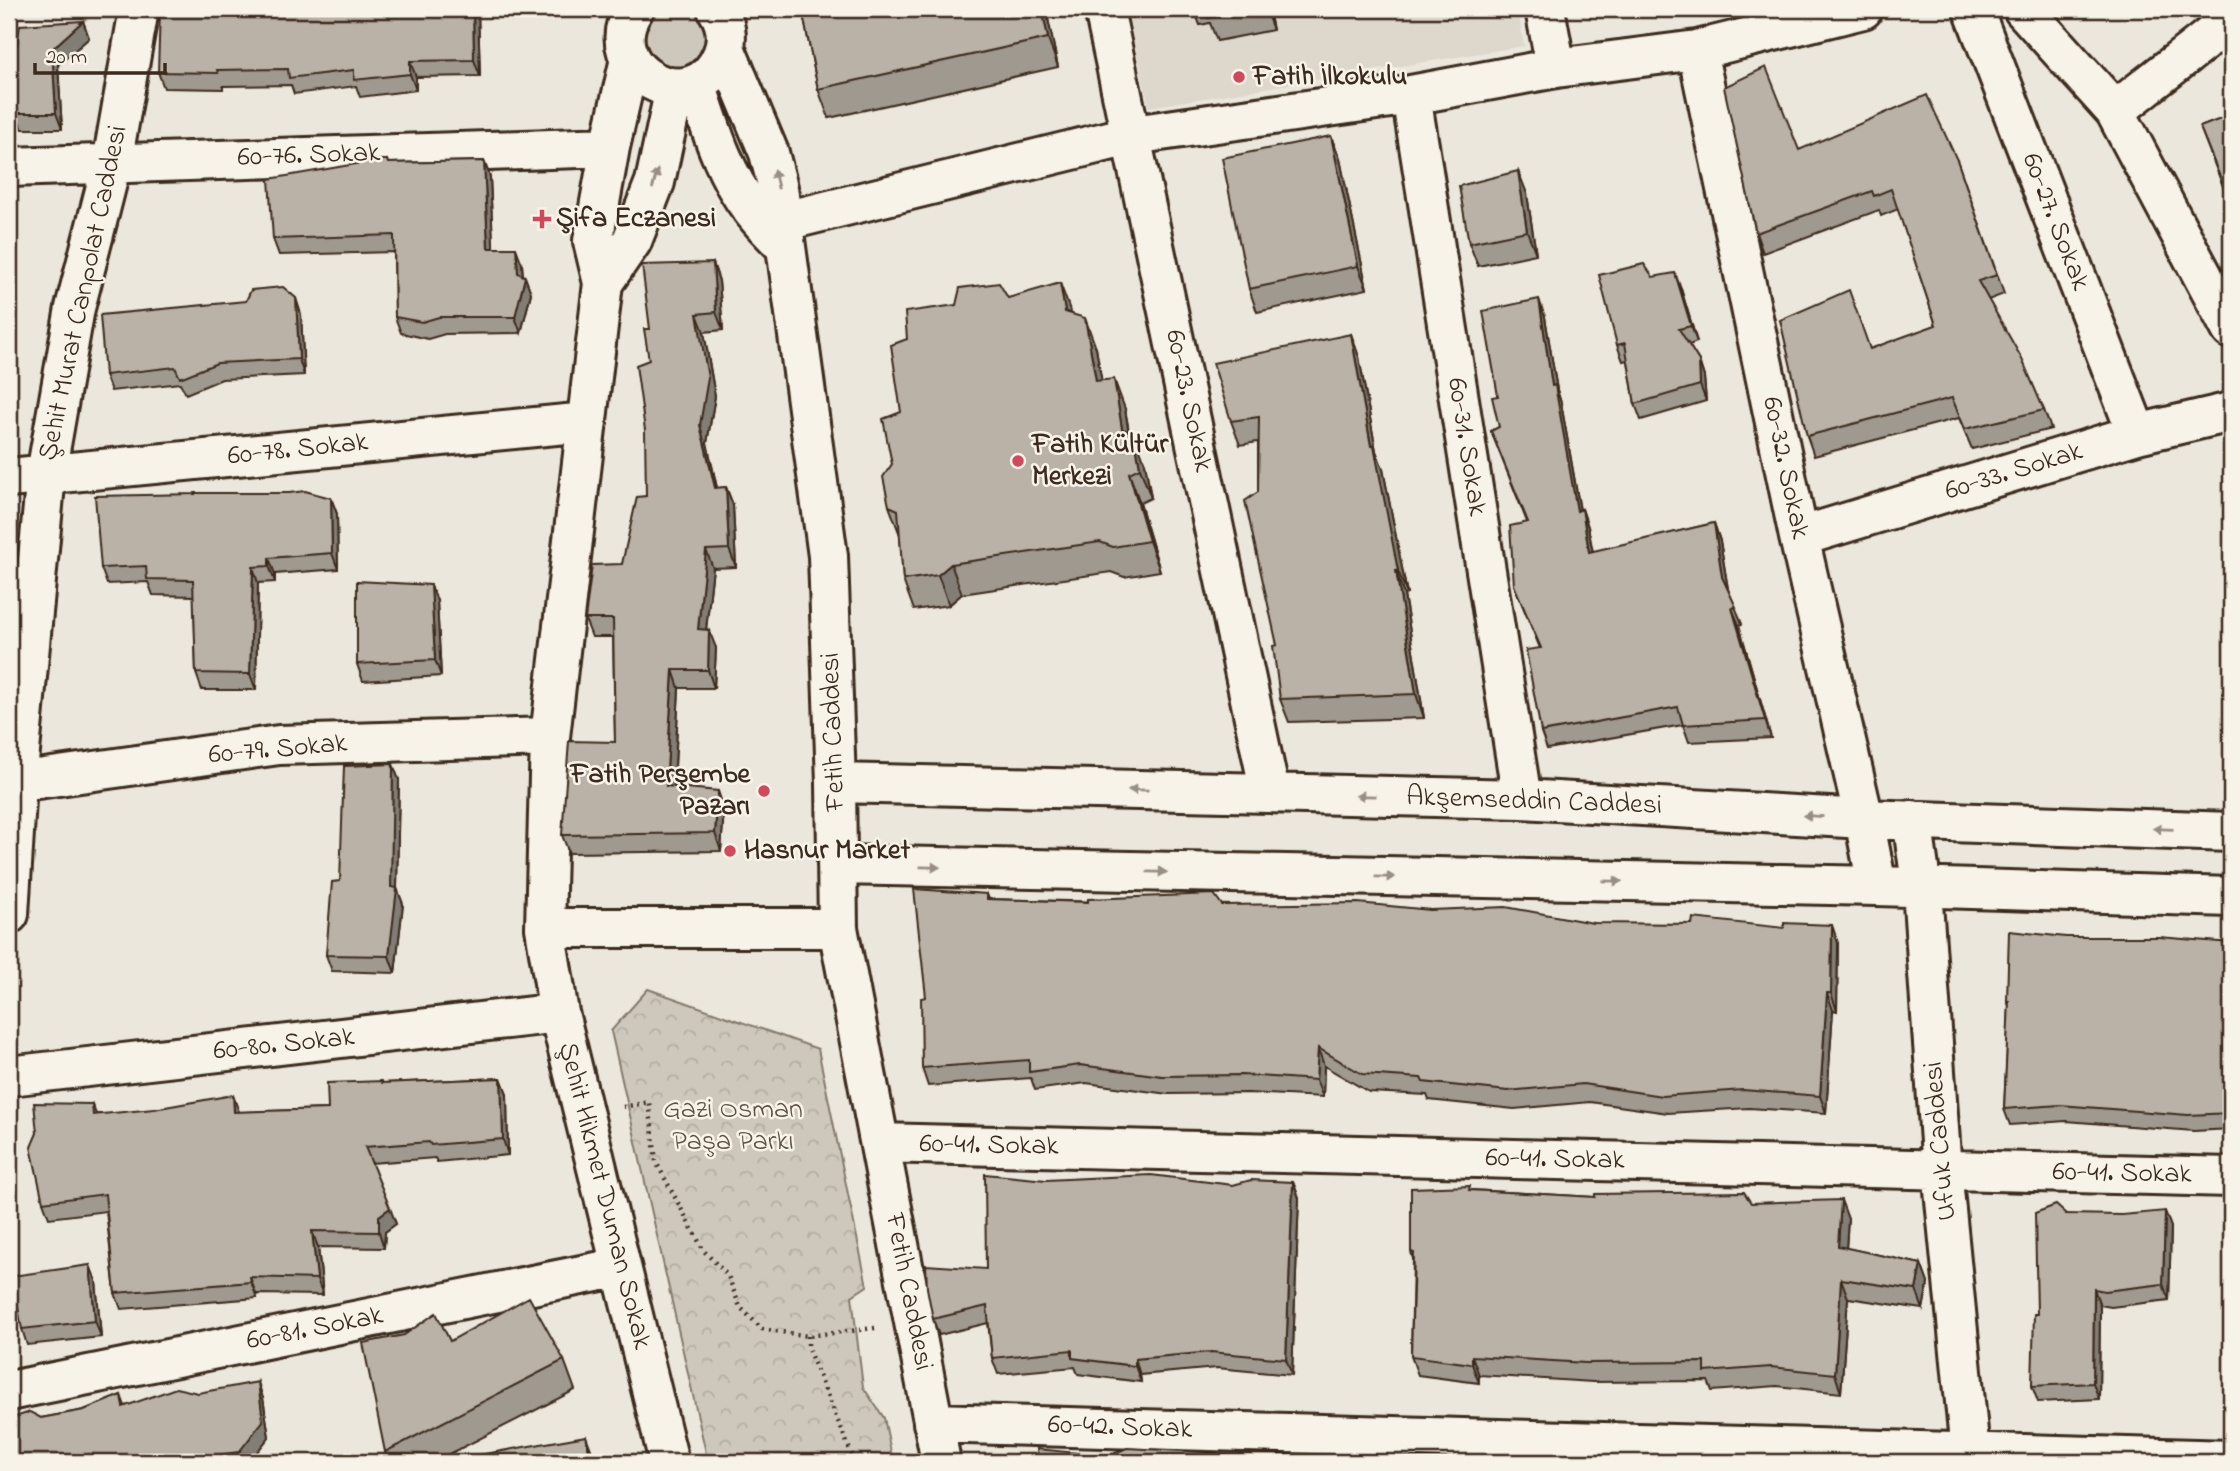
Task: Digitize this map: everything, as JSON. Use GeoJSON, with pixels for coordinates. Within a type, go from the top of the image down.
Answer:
{"type":"FeatureCollection","features":[{"type":"Feature","properties":{"kind":"street","name":"Şehit Murat Canpolat Caddesi"},"geometry":{"type":"LineString","coordinates":[[9,914],[13,783],[46,474],[75,308],[112,163],[139,9]]}},
{"type":"Feature","properties":{"kind":"street","name":"Fetih Caddesi"},"geometry":{"type":"LineString","coordinates":[[717,9],[724,23],[725,48],[769,153],[778,188],[828,556],[838,928],[941,1462]]}},
{"type":"Feature","properties":{"kind":"street","name":"60-23. Sokak"},"geometry":{"type":"LineString","coordinates":[[1104,9],[1270,793]]}},
{"type":"Feature","properties":{"kind":"street"},"geometry":{"type":"LineString","coordinates":[[1545,9],[1556,68]]}},
{"type":"Feature","properties":{"kind":"street"},"geometry":{"type":"LineString","coordinates":[[685,86],[751,209],[784,234],[1132,135],[1410,95],[1556,68],[1697,50],[1802,17],[1863,9]]}},
{"type":"Feature","properties":{"kind":"street","name":"60-27. Sokak"},"geometry":{"type":"LineString","coordinates":[[1973,9],[2137,434]]}},
{"type":"Feature","properties":{"kind":"street"},"geometry":{"type":"LineString","coordinates":[[2023,9],[2115,111],[2231,330]]}},
{"type":"Feature","properties":{"kind":"street"},"geometry":{"type":"LineString","coordinates":[[632,10],[625,36],[630,59],[652,82],[685,86],[715,70],[725,48]]}},
{"type":"Feature","properties":{"kind":"street"},"geometry":{"type":"LineString","coordinates":[[2115,111],[2231,20]]}},
{"type":"Feature","properties":{"kind":"street","name":"60-32. Sokak"},"geometry":{"type":"LineString","coordinates":[[1697,50],[1799,537],[1877,886]]}},
{"type":"Feature","properties":{"kind":"street"},"geometry":{"type":"LineString","coordinates":[[603,283],[593,241],[630,59]]}},
{"type":"Feature","properties":{"kind":"street"},"geometry":{"type":"LineString","coordinates":[[603,283],[632,241],[655,182],[685,86]]}},
{"type":"Feature","properties":{"kind":"street","name":"60-31. Sokak"},"geometry":{"type":"LineString","coordinates":[[1410,95],[1522,799]]}},
{"type":"Feature","properties":{"kind":"street","name":"60-76. Sokak"},"geometry":{"type":"LineString","coordinates":[[9,167],[610,147]]}},
{"type":"Feature","properties":{"kind":"street","name":"Şehit Hikmet Duman Sokak"},"geometry":{"type":"LineString","coordinates":[[603,283],[550,737],[545,928],[559,1013],[669,1462]]}},
{"type":"Feature","properties":{"kind":"street","name":"60-33. Sokak"},"geometry":{"type":"LineString","coordinates":[[1799,537],[2137,434],[2231,412]]}},
{"type":"Feature","properties":{"kind":"street","name":"60-78. Sokak"},"geometry":{"type":"LineString","coordinates":[[9,478],[587,422]]}},
{"type":"Feature","properties":{"kind":"street","name":"60-79. Sokak"},"geometry":{"type":"LineString","coordinates":[[13,783],[279,745],[550,737]]}},
{"type":"Feature","properties":{"kind":"street","name":"Akşemseddin Caddesi"},"geometry":{"type":"LineString","coordinates":[[836,783],[1522,799],[1864,819],[2231,832]]}},
{"type":"Feature","properties":{"kind":"street","name":"Ufuk Caddesi"},"geometry":{"type":"LineString","coordinates":[[1912,820],[1922,889],[1942,1170],[1970,1458]]}},
{"type":"Feature","properties":{"kind":"street"},"geometry":{"type":"LineString","coordinates":[[837,865],[1877,886],[2231,897]]}},
{"type":"Feature","properties":{"kind":"street"},"geometry":{"type":"LineString","coordinates":[[545,928],[838,928]]}},
{"type":"Feature","properties":{"kind":"street","name":"60-80. Sokak"},"geometry":{"type":"LineString","coordinates":[[9,1076],[559,1013]]}},
{"type":"Feature","properties":{"kind":"street","name":"60-41. Sokak"},"geometry":{"type":"LineString","coordinates":[[880,1143],[2231,1177]]}},
{"type":"Feature","properties":{"kind":"street","name":"60-81. Sokak"},"geometry":{"type":"LineString","coordinates":[[9,1391],[621,1267]]}},
{"type":"Feature","properties":{"kind":"street","name":"60-42. Sokak"},"geometry":{"type":"LineString","coordinates":[[933,1423],[1970,1458],[2231,1460]]}},
{"type":"Feature","properties":{"kind":"path"},"geometry":{"type":"LineString","coordinates":[[584,1116],[649,1101],[656,1163],[704,1251],[728,1276],[740,1307],[762,1329],[808,1336],[914,1321]]}},
{"type":"Feature","properties":{"kind":"path"},"geometry":{"type":"LineString","coordinates":[[808,1336],[808,1349],[855,1462]]}},
{"type":"Feature","properties":{"kind":"shaded area","name":"Fatih İlkokulu"},"geometry":{"type":"Polygon","coordinates":[[[1127,9],[1518,9],[1524,46],[1149,107],[1127,9]]]}},
{"type":"Feature","properties":{"kind":"green space"},"geometry":{"type":"Polygon","coordinates":[[[665,9],[689,10],[702,19],[710,34],[700,64],[670,72],[648,52],[644,40],[647,27],[654,16],[665,9]]]}},
{"type":"Feature","properties":{"kind":"green space","name":"Gazi Osman Paşa Parkı"},"geometry":{"type":"Polygon","coordinates":[[[648,989],[818,1049],[867,1286],[852,1296],[863,1387],[884,1418],[893,1462],[708,1462],[611,1031],[648,989]]]}},
{"type":"Feature","properties":{"kind":"building"},"geometry":{"type":"Polygon","coordinates":[[[160,9],[473,9],[474,60],[410,61],[410,74],[354,80],[354,70],[289,78],[288,69],[217,70],[218,73],[158,72],[160,9]]]}},
{"type":"Feature","properties":{"kind":"building"},"geometry":{"type":"Polygon","coordinates":[[[802,9],[1042,9],[1048,38],[818,89],[802,9]]]}},
{"type":"Feature","properties":{"kind":"building"},"geometry":{"type":"Polygon","coordinates":[[[1207,9],[1252,9],[1208,18],[1207,9]]]}},
{"type":"Feature","properties":{"kind":"building"},"geometry":{"type":"Polygon","coordinates":[[[83,21],[52,49],[56,113],[16,113],[10,47],[17,45],[20,25],[83,21]]]}},
{"type":"Feature","properties":{"kind":"building"},"geometry":{"type":"Polygon","coordinates":[[[1766,67],[1799,150],[1927,95],[1957,160],[1997,275],[1978,281],[2022,359],[2044,410],[1965,429],[1952,398],[1807,436],[1780,320],[1849,290],[1870,349],[1936,325],[1891,189],[1874,196],[1872,191],[1756,233],[1724,87],[1766,67]]]}},
{"type":"Feature","properties":{"kind":"building"},"geometry":{"type":"Polygon","coordinates":[[[2231,115],[2231,204],[2200,127],[2231,115]]]}},
{"type":"Feature","properties":{"kind":"building"},"geometry":{"type":"Polygon","coordinates":[[[1331,136],[1358,266],[1249,289],[1222,158],[1331,136]]]}},
{"type":"Feature","properties":{"kind":"building"},"geometry":{"type":"Polygon","coordinates":[[[387,160],[388,163],[484,161],[488,248],[516,248],[518,273],[525,277],[515,317],[439,317],[422,322],[395,317],[394,235],[273,239],[269,179],[387,160]]]}},
{"type":"Feature","properties":{"kind":"building"},"geometry":{"type":"Polygon","coordinates":[[[1518,171],[1527,231],[1469,243],[1459,186],[1518,171]]]}},
{"type":"Feature","properties":{"kind":"building"},"geometry":{"type":"Polygon","coordinates":[[[713,263],[716,312],[697,314],[708,378],[700,425],[715,488],[726,487],[729,549],[706,550],[698,629],[709,630],[708,670],[673,670],[666,786],[718,791],[715,833],[562,835],[569,741],[615,742],[613,619],[585,619],[592,565],[622,564],[637,497],[646,496],[645,430],[636,365],[649,360],[644,329],[650,329],[642,265],[713,263]]]}},
{"type":"Feature","properties":{"kind":"building"},"geometry":{"type":"Polygon","coordinates":[[[1644,264],[1653,277],[1675,273],[1691,326],[1679,329],[1699,361],[1700,385],[1635,404],[1625,343],[1617,345],[1599,275],[1644,264]]]}},
{"type":"Feature","properties":{"kind":"building","name":"Fatih Kültür Merkezi"},"geometry":{"type":"Polygon","coordinates":[[[999,283],[1008,298],[1060,283],[1065,312],[1085,318],[1096,381],[1114,379],[1122,429],[1134,433],[1140,468],[1129,473],[1149,541],[1113,547],[1100,542],[951,564],[938,575],[903,580],[898,510],[889,506],[883,477],[892,464],[883,419],[901,412],[891,345],[907,339],[905,312],[956,305],[960,288],[999,283]]]}},
{"type":"Feature","properties":{"kind":"building"},"geometry":{"type":"Polygon","coordinates":[[[283,287],[296,298],[299,359],[217,363],[180,378],[175,367],[105,375],[100,315],[246,301],[251,290],[283,287]]]}},
{"type":"Feature","properties":{"kind":"building"},"geometry":{"type":"Polygon","coordinates":[[[1539,299],[1552,386],[1555,385],[1577,511],[1582,509],[1589,552],[1714,523],[1722,577],[1736,607],[1732,608],[1765,720],[1683,725],[1678,707],[1541,732],[1526,650],[1541,648],[1514,585],[1510,526],[1528,522],[1491,431],[1499,427],[1492,397],[1498,396],[1483,311],[1539,299]]]}},
{"type":"Feature","properties":{"kind":"building"},"geometry":{"type":"Polygon","coordinates":[[[1351,334],[1371,446],[1374,446],[1398,571],[1416,694],[1280,699],[1273,646],[1277,645],[1245,501],[1258,492],[1259,417],[1231,421],[1213,363],[1351,334]]]}},
{"type":"Feature","properties":{"kind":"building"},"geometry":{"type":"Polygon","coordinates":[[[305,491],[331,498],[332,553],[269,558],[269,566],[253,567],[250,674],[196,673],[193,580],[147,579],[146,566],[101,568],[95,496],[305,491]]]}},
{"type":"Feature","properties":{"kind":"building"},"geometry":{"type":"Polygon","coordinates":[[[357,581],[431,585],[435,660],[357,664],[357,581]]]}},
{"type":"Feature","properties":{"kind":"building"},"geometry":{"type":"Polygon","coordinates":[[[393,764],[391,887],[397,888],[389,956],[326,955],[332,882],[340,881],[344,766],[393,764]]]}},
{"type":"Feature","properties":{"kind":"building"},"geometry":{"type":"Polygon","coordinates":[[[914,889],[987,894],[987,899],[1088,902],[1088,899],[1214,894],[1222,905],[1358,903],[1431,910],[1506,907],[1593,923],[1692,924],[1693,918],[1784,928],[1784,923],[1832,925],[1831,993],[1827,993],[1820,1096],[1743,1090],[1662,1096],[1583,1084],[1508,1091],[1423,1082],[1421,1078],[1362,1074],[1318,1048],[1316,1080],[1242,1075],[1162,1076],[1080,1065],[1029,1072],[1029,1060],[922,1068],[921,998],[926,997],[914,889]]]}},
{"type":"Feature","properties":{"kind":"building"},"geometry":{"type":"Polygon","coordinates":[[[2009,931],[2066,937],[2159,937],[2231,943],[2231,1113],[2188,1115],[2060,1105],[2004,1109],[2009,931]]]}},
{"type":"Feature","properties":{"kind":"building"},"geometry":{"type":"Polygon","coordinates":[[[501,1078],[503,1139],[365,1147],[390,1208],[379,1216],[379,1232],[312,1231],[317,1279],[250,1277],[251,1282],[115,1293],[105,1194],[43,1202],[31,1147],[37,1133],[34,1103],[92,1104],[93,1115],[154,1109],[233,1095],[234,1112],[328,1109],[327,1083],[501,1078]]]}},
{"type":"Feature","properties":{"kind":"building"},"geometry":{"type":"Polygon","coordinates":[[[985,1174],[1046,1180],[1151,1175],[1233,1185],[1251,1180],[1293,1182],[1286,1359],[1211,1352],[1135,1359],[1135,1366],[1072,1358],[1072,1350],[992,1358],[987,1306],[933,1319],[926,1265],[986,1269],[985,1174]]]}},
{"type":"Feature","properties":{"kind":"building"},"geometry":{"type":"Polygon","coordinates":[[[1470,1186],[1469,1190],[1595,1197],[1595,1194],[1744,1192],[1751,1203],[1841,1200],[1838,1246],[1921,1264],[1916,1290],[1841,1279],[1835,1374],[1771,1367],[1705,1372],[1705,1362],[1586,1363],[1472,1356],[1472,1364],[1411,1356],[1414,1253],[1411,1252],[1411,1188],[1470,1186]]]}},
{"type":"Feature","properties":{"kind":"building"},"geometry":{"type":"Polygon","coordinates":[[[2056,1205],[2066,1214],[2122,1215],[2165,1211],[2163,1284],[2105,1291],[2094,1289],[2093,1383],[2032,1386],[2034,1314],[2037,1314],[2035,1213],[2056,1205]]]}},
{"type":"Feature","properties":{"kind":"building"},"geometry":{"type":"Polygon","coordinates":[[[90,1265],[95,1321],[22,1329],[12,1276],[90,1265]]]}},
{"type":"Feature","properties":{"kind":"building"},"geometry":{"type":"Polygon","coordinates":[[[529,1297],[564,1360],[385,1452],[363,1343],[404,1335],[436,1313],[450,1341],[529,1297]]]}},
{"type":"Feature","properties":{"kind":"building"},"geometry":{"type":"Polygon","coordinates":[[[258,1382],[263,1421],[239,1452],[217,1455],[219,1462],[11,1462],[9,1419],[30,1412],[41,1418],[84,1410],[121,1395],[123,1407],[176,1388],[198,1393],[258,1382]]]}},
{"type":"Feature","properties":{"kind":"building"},"geometry":{"type":"Polygon","coordinates":[[[586,1436],[591,1462],[440,1462],[586,1436]]]}},
{"type":"Feature","properties":{"kind":"building"},"geometry":{"type":"Polygon","coordinates":[[[1127,1448],[1200,1452],[1274,1462],[1038,1462],[1037,1449],[1108,1456],[1127,1448]]]}},
{"type":"Feature","properties":{"kind":"building"},"geometry":{"type":"Polygon","coordinates":[[[1348,1456],[1423,1462],[1274,1462],[1348,1456]]]}},
{"type":"Feature","properties":{"kind":"place","name":"Fatih İlkokulu"},"geometry":{"type":"Point","coordinates":[1239,77]}},
{"type":"Feature","properties":{"kind":"place","name":"Şifa Eczanesi"},"geometry":{"type":"Point","coordinates":[542,219]}},
{"type":"Feature","properties":{"kind":"place","name":"Fatih Kültür Merkezi"},"geometry":{"type":"Point","coordinates":[1018,461]}},
{"type":"Feature","properties":{"kind":"place","name":"Fatih Perşembe Pazarı"},"geometry":{"type":"Point","coordinates":[764,791]}},
{"type":"Feature","properties":{"kind":"place","name":"Hasnur Market"},"geometry":{"type":"Point","coordinates":[730,851]}}]}
